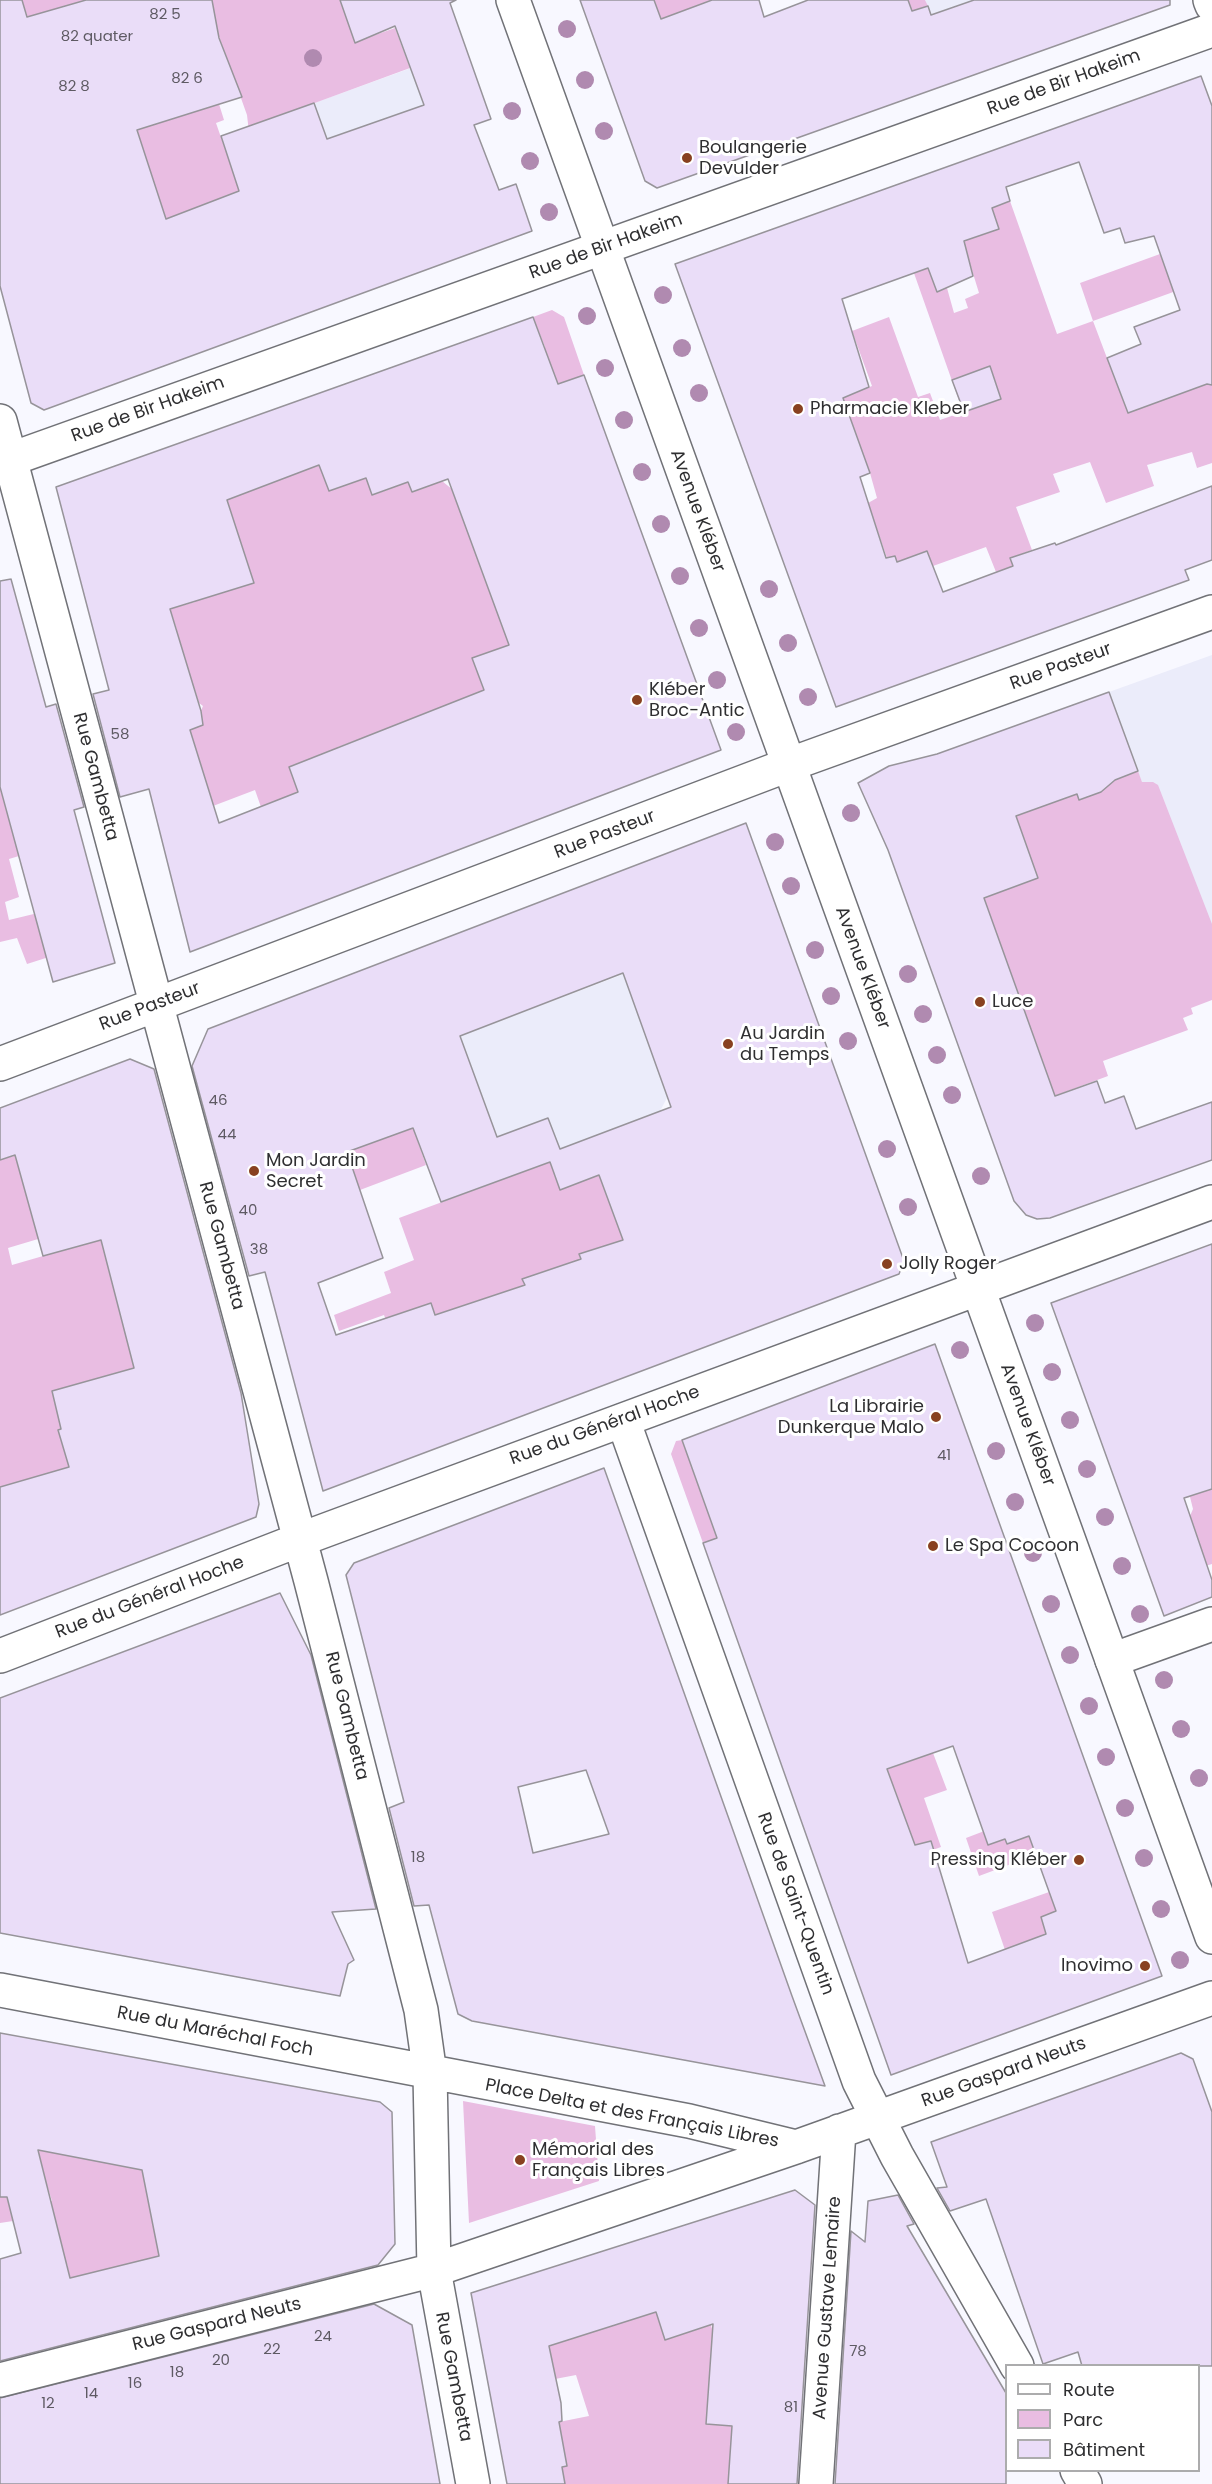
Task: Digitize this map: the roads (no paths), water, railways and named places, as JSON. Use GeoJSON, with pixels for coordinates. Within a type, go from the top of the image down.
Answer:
{"type":"FeatureCollection","features":[{"type":"Feature","properties":{"kind":"street","name":"Avenue Kléber"},"geometry":{"type":"LineString","coordinates":[[513,0],[1212,1937]]}},
{"type":"Feature","properties":{"kind":"street"},"geometry":{"type":"LineString","coordinates":[[1210,0],[1212,5]]}},
{"type":"Feature","properties":{"kind":"street","name":"Rue de Bir Hakeim"},"geometry":{"type":"LineString","coordinates":[[5,462],[1212,30]]}},
{"type":"Feature","properties":{"kind":"street","name":"Rue Gambetta"},"geometry":{"type":"LineString","coordinates":[[0,421],[5,462],[156,1005],[300,1540],[421,2010],[430,2074]]}},
{"type":"Feature","properties":{"kind":"street","name":"Rue Pasteur"},"geometry":{"type":"LineString","coordinates":[[0,1064],[788,765],[1212,612]]}},
{"type":"Feature","properties":{"kind":"street","name":"Rue du Général Hoche"},"geometry":{"type":"LineString","coordinates":[[0,1656],[300,1540],[977,1287],[1212,1202]]}},
{"type":"Feature","properties":{"kind":"street","name":"Rue de Saint-Quentin"},"geometry":{"type":"LineString","coordinates":[[623,1420],[855,2072],[876,2118],[1016,2364]]}},
{"type":"Feature","properties":{"kind":"street"},"geometry":{"type":"LineString","coordinates":[[1112,1660],[1212,1624]]}},
{"type":"Feature","properties":{"kind":"street","name":"Rue du Maréchal Foch"},"geometry":{"type":"LineString","coordinates":[[0,1990],[430,2074]]}},
{"type":"Feature","properties":{"kind":"street","name":"Rue Gaspard Neuts"},"geometry":{"type":"LineString","coordinates":[[796,2147],[1212,1998]]}},
{"type":"Feature","properties":{"kind":"street"},"geometry":{"type":"LineString","coordinates":[[430,2074],[434,2270]]}},
{"type":"Feature","properties":{"kind":"street","name":"Place Delta et des Français Libres"},"geometry":{"type":"LineString","coordinates":[[430,2074],[689,2121],[796,2147]]}},
{"type":"Feature","properties":{"kind":"street","name":"Avenue Gustave Lemaire"},"geometry":{"type":"LineString","coordinates":[[816,2484],[840,2132]]}},
{"type":"Feature","properties":{"kind":"street","name":"Place Delta et des Français Libres"},"geometry":{"type":"LineString","coordinates":[[434,2270],[796,2147]]}},
{"type":"Feature","properties":{"kind":"street","name":"Rue Gambetta"},"geometry":{"type":"LineString","coordinates":[[434,2270],[473,2484]]}},
{"type":"Feature","properties":{"kind":"street","name":"Rue Gaspard Neuts"},"geometry":{"type":"LineString","coordinates":[[0,2380],[434,2270]]}},
{"type":"Feature","properties":{"kind":"place","name":"Boulangerie Devulder"},"geometry":{"type":"Point","coordinates":[687,158]}},
{"type":"Feature","properties":{"kind":"place","name":"Pharmacie Kleber"},"geometry":{"type":"Point","coordinates":[798,409]}},
{"type":"Feature","properties":{"kind":"place","name":"Kléber Broc-Antic"},"geometry":{"type":"Point","coordinates":[637,700]}},
{"type":"Feature","properties":{"kind":"place","name":"Luce"},"geometry":{"type":"Point","coordinates":[980,1002]}},
{"type":"Feature","properties":{"kind":"place","name":"Au Jardin du Temps"},"geometry":{"type":"Point","coordinates":[728,1044]}},
{"type":"Feature","properties":{"kind":"place","name":"Mon Jardin Secret"},"geometry":{"type":"Point","coordinates":[254,1171]}},
{"type":"Feature","properties":{"kind":"place","name":"Jolly Roger"},"geometry":{"type":"Point","coordinates":[887,1264]}},
{"type":"Feature","properties":{"kind":"place","name":"La Librairie Dunkerque Malo"},"geometry":{"type":"Point","coordinates":[936,1417]}},
{"type":"Feature","properties":{"kind":"place","name":"Le Spa Cocoon"},"geometry":{"type":"Point","coordinates":[933,1546]}},
{"type":"Feature","properties":{"kind":"place","name":"Pressing Kléber"},"geometry":{"type":"Point","coordinates":[1079,1860]}},
{"type":"Feature","properties":{"kind":"place","name":"Inovimo"},"geometry":{"type":"Point","coordinates":[1145,1966]}},
{"type":"Feature","properties":{"kind":"place","name":"Mémorial des Français Libres"},"geometry":{"type":"Point","coordinates":[520,2160]}}]}
